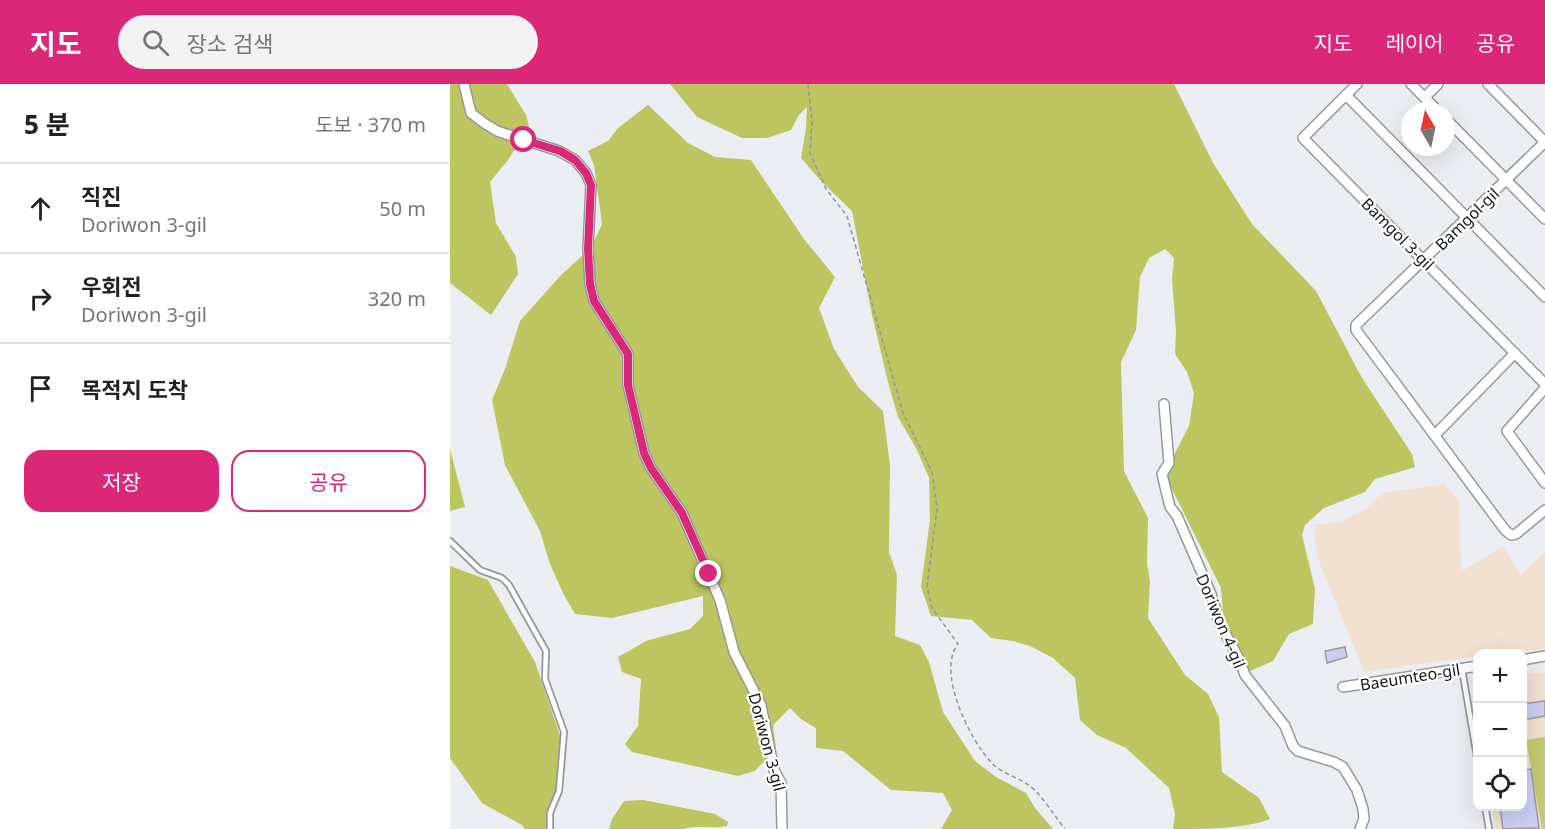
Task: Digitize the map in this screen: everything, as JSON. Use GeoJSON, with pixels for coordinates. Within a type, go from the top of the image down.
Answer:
{"type":"FeatureCollection","features":[{"type":"Feature","properties":{"kind":"street","name":"Doriwon 3-gil"},"geometry":{"type":"LineString","coordinates":[[464,84],[471,113],[496,132],[560,151],[575,160],[586,173],[591,185],[588,249],[590,284],[594,301],[628,354],[628,385],[644,453],[651,468],[682,513],[720,600],[734,652],[761,705],[774,770],[781,783],[782,829]]}},
{"type":"Feature","properties":{"kind":"street","name":"Bamgol 3-gil"},"geometry":{"type":"LineString","coordinates":[[1357,84],[1303,138],[1545,386]]}},
{"type":"Feature","properties":{"kind":"street"},"geometry":{"type":"LineString","coordinates":[[1412,84],[1430,102]]}},
{"type":"Feature","properties":{"kind":"street"},"geometry":{"type":"LineString","coordinates":[[1425,97],[1438,84]]}},
{"type":"Feature","properties":{"kind":"street"},"geometry":{"type":"LineString","coordinates":[[1488,84],[1545,142]]}},
{"type":"Feature","properties":{"kind":"street"},"geometry":{"type":"LineString","coordinates":[[1346,95],[1545,297]]}},
{"type":"Feature","properties":{"kind":"street"},"geometry":{"type":"LineString","coordinates":[[1455,128],[1545,219]]}},
{"type":"Feature","properties":{"kind":"street","name":"Bamgol-gil"},"geometry":{"type":"LineString","coordinates":[[1545,142],[1356,325],[1356,330],[1505,530],[1511,535],[1516,534],[1545,510]]}},
{"type":"Feature","properties":{"kind":"street"},"geometry":{"type":"LineString","coordinates":[[1435,435],[1515,353]]}},
{"type":"Feature","properties":{"kind":"street"},"geometry":{"type":"LineString","coordinates":[[1545,386],[1506,431],[1545,483]]}},
{"type":"Feature","properties":{"kind":"street","name":"Doriwon 4-gil"},"geometry":{"type":"LineString","coordinates":[[1164,404],[1169,463],[1162,474],[1170,507],[1177,516],[1211,594],[1218,622],[1240,661],[1245,675],[1285,726],[1293,746],[1298,751],[1343,767],[1357,790],[1363,809],[1364,819],[1360,829]]}},
{"type":"Feature","properties":{"kind":"street"},"geometry":{"type":"LineString","coordinates":[[1527,659],[1545,656]]}},
{"type":"Feature","properties":{"kind":"street","name":"Baeumteo-gil"},"geometry":{"type":"LineString","coordinates":[[1342,687],[1473,667]]}},
{"type":"Feature","properties":{"kind":"lane"},"geometry":{"type":"LineString","coordinates":[[450,540],[480,570],[502,578],[509,585],[546,651],[545,679],[564,732],[560,791],[550,813],[550,829]]}},
{"type":"Feature","properties":{"kind":"lane"},"geometry":{"type":"LineString","coordinates":[[1462,669],[1477,757]]}},
{"type":"Feature","properties":{"kind":"lane"},"geometry":{"type":"LineString","coordinates":[[1486,811],[1489,829]]}},
{"type":"Feature","properties":{"kind":"path"},"geometry":{"type":"LineString","coordinates":[[808,84],[812,121],[810,153],[826,189],[847,216],[903,413],[932,472],[937,509],[927,587],[932,608],[958,644],[954,650],[951,672],[958,707],[978,747],[993,765],[1032,787],[1065,829]]}},
{"type":"Feature","properties":{"kind":"shaded area"},"geometry":{"type":"Polygon","coordinates":[[[1444,484],[1459,501],[1461,572],[1503,546],[1521,575],[1545,552],[1545,649],[1527,651],[1526,648],[1473,649],[1473,657],[1364,672],[1318,559],[1313,525],[1341,522],[1367,508],[1384,493],[1444,484]]]}},
{"type":"Feature","properties":{"kind":"shaded area"},"geometry":{"type":"Polygon","coordinates":[[[1545,672],[1545,829],[1496,829],[1493,811],[1527,811],[1527,674],[1545,672]]]}},
{"type":"Feature","properties":{"kind":"green space"},"geometry":{"type":"Polygon","coordinates":[[[450,84],[507,84],[526,115],[529,127],[508,160],[490,182],[496,223],[516,257],[518,274],[491,315],[450,283],[450,84]]]}},
{"type":"Feature","properties":{"kind":"green space"},"geometry":{"type":"Polygon","coordinates":[[[670,84],[1174,84],[1213,163],[1252,224],[1316,291],[1362,378],[1412,454],[1415,467],[1375,479],[1365,492],[1324,508],[1305,525],[1302,535],[1315,589],[1313,624],[1289,634],[1273,661],[1250,671],[1236,651],[1223,613],[1221,588],[1167,479],[1173,457],[1189,426],[1194,393],[1187,372],[1175,354],[1176,331],[1172,279],[1174,258],[1165,249],[1149,258],[1140,277],[1136,330],[1121,362],[1124,471],[1148,518],[1147,564],[1150,581],[1148,618],[1185,675],[1208,694],[1219,717],[1222,772],[1259,798],[1270,819],[1236,827],[1173,829],[1175,814],[1169,788],[1126,748],[1097,735],[1080,720],[1075,678],[1053,658],[1030,646],[991,638],[972,620],[931,616],[921,587],[930,520],[929,478],[917,450],[898,417],[889,386],[872,315],[852,211],[801,158],[807,107],[799,115],[791,130],[767,138],[742,138],[697,117],[670,84]]]}},
{"type":"Feature","properties":{"kind":"green space"},"geometry":{"type":"Polygon","coordinates":[[[648,105],[688,143],[715,157],[751,160],[804,239],[835,277],[819,308],[834,349],[858,387],[883,411],[890,465],[889,552],[897,575],[895,636],[920,645],[929,662],[943,712],[975,761],[996,777],[1026,793],[1035,808],[1053,829],[941,829],[952,810],[943,793],[891,790],[843,751],[816,748],[816,728],[801,719],[790,708],[773,725],[776,748],[755,771],[738,776],[632,752],[625,744],[638,726],[641,679],[622,672],[618,657],[646,641],[690,629],[703,616],[703,596],[612,618],[575,614],[550,564],[540,531],[505,465],[492,400],[505,369],[520,321],[561,275],[591,248],[602,224],[594,165],[588,151],[608,141],[618,128],[648,105]]]}},
{"type":"Feature","properties":{"kind":"green space"},"geometry":{"type":"Polygon","coordinates":[[[450,449],[465,507],[450,511],[450,449]]]}},
{"type":"Feature","properties":{"kind":"green space"},"geometry":{"type":"Polygon","coordinates":[[[450,566],[488,580],[535,662],[566,753],[553,800],[549,829],[525,829],[522,825],[482,803],[450,758],[450,566]]]}},
{"type":"Feature","properties":{"kind":"green space"},"geometry":{"type":"Polygon","coordinates":[[[1545,737],[1545,829],[1542,829],[1527,740],[1545,737]]]}},
{"type":"Feature","properties":{"kind":"green space"},"geometry":{"type":"Polygon","coordinates":[[[643,800],[715,814],[728,822],[727,826],[683,829],[609,829],[612,819],[624,801],[643,800]]]}},
{"type":"Feature","properties":{"kind":"building"},"geometry":{"type":"Polygon","coordinates":[[[1345,647],[1347,657],[1327,663],[1325,651],[1345,647]]]}},
{"type":"Feature","properties":{"kind":"building"},"geometry":{"type":"Polygon","coordinates":[[[1545,701],[1545,716],[1527,719],[1527,703],[1545,701]]]}},
{"type":"Feature","properties":{"kind":"building"},"geometry":{"type":"Polygon","coordinates":[[[1531,769],[1539,828],[1503,829],[1501,811],[1527,811],[1527,770],[1531,769]]]}},
{"type":"Feature","properties":{"kind":"route"},"geometry":{"type":"LineString","coordinates":[[524,140],[560,151],[575,160],[586,173],[591,185],[588,249],[590,284],[594,301],[628,354],[628,385],[644,453],[651,468],[682,513],[709,574]]}}]}
